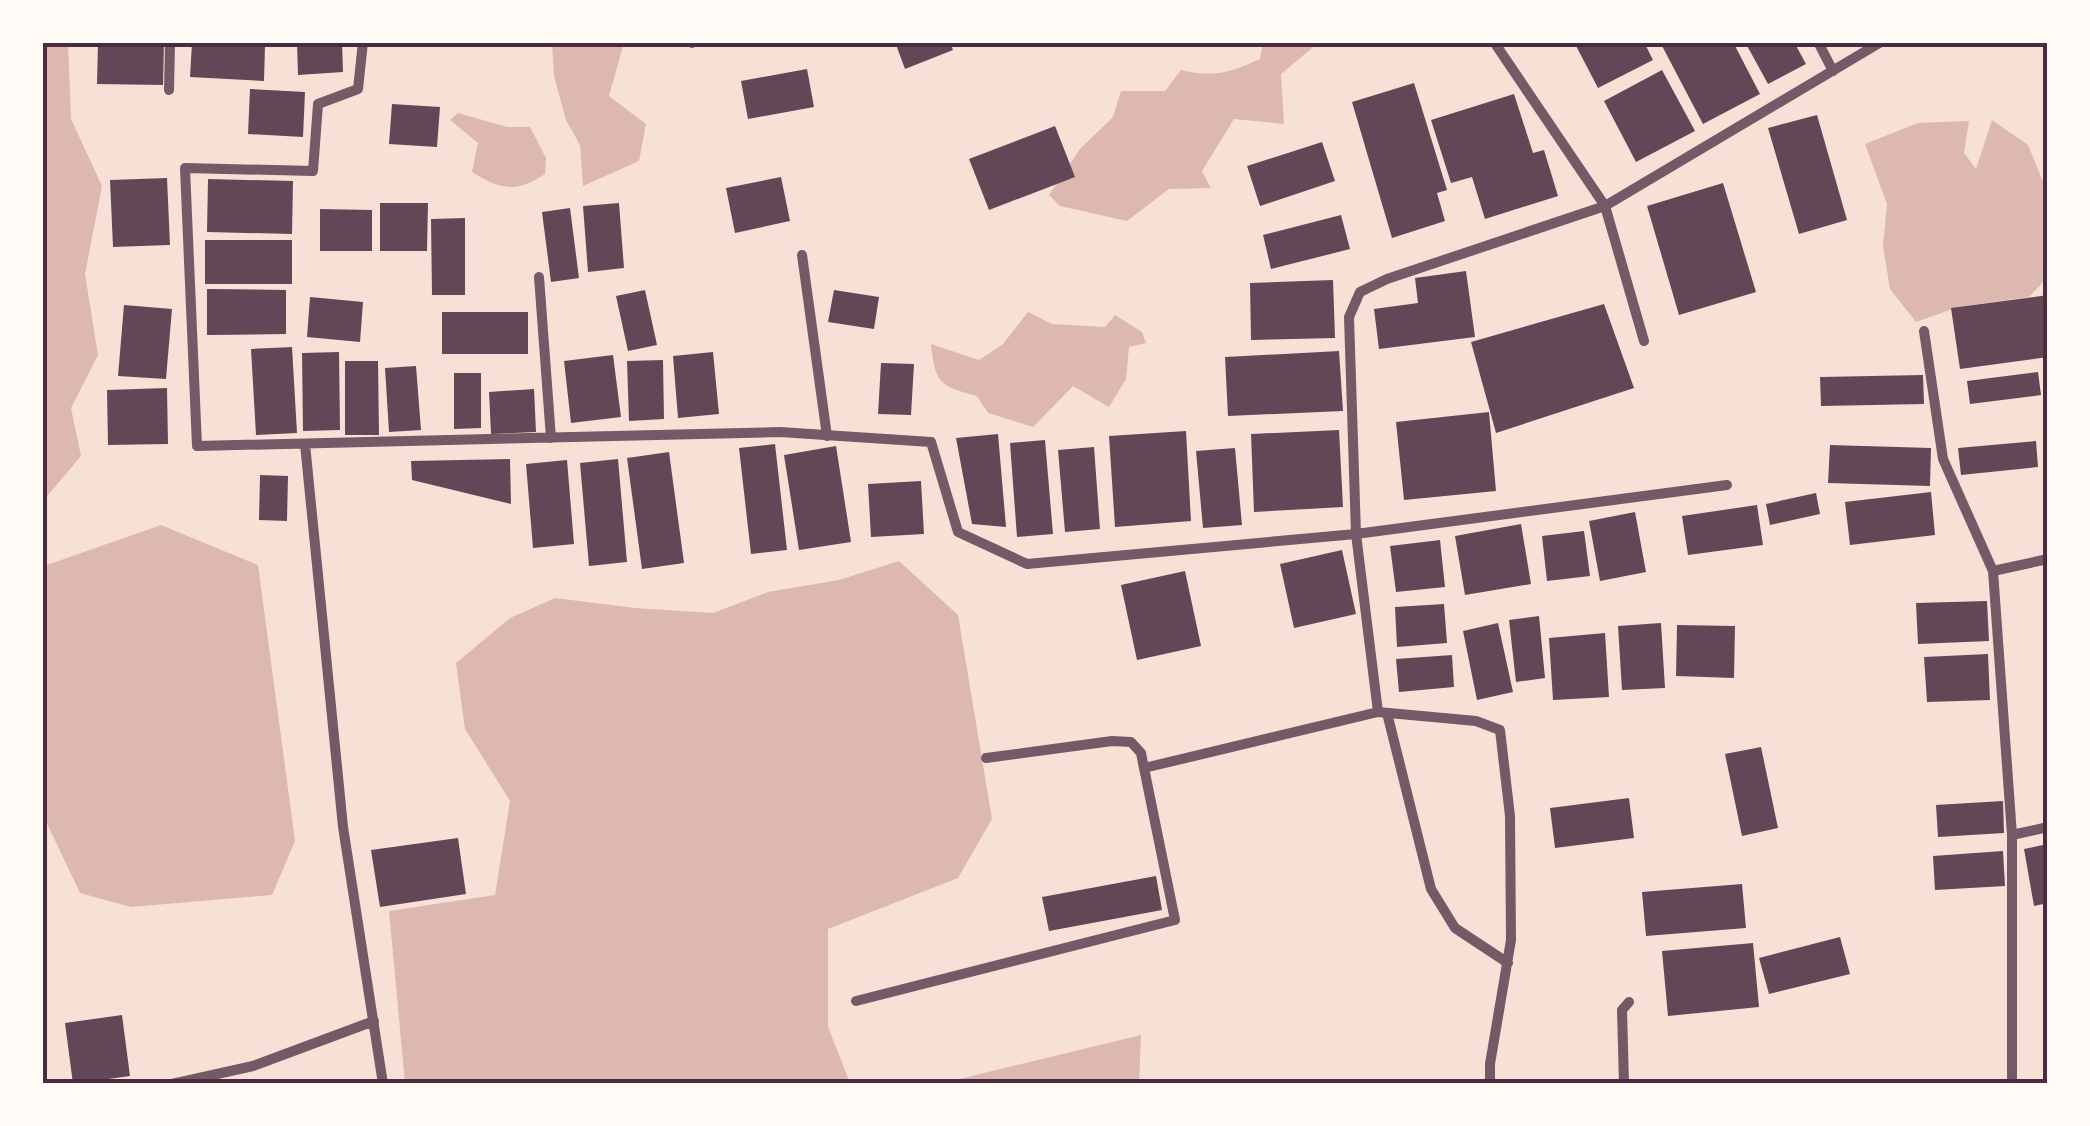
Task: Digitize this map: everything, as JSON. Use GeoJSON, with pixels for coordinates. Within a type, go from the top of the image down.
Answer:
{"type":"FeatureCollection","features":[{"type":"Feature","properties":{"kind":"street"},"geometry":{"type":"LineString","coordinates":[[169,90],[170,42]]}},
{"type":"Feature","properties":{"kind":"street"},"geometry":{"type":"LineString","coordinates":[[363,42],[358,89],[318,104],[312,171],[184,168],[197,446],[780,432],[931,442],[958,532],[1027,564],[1356,534],[1727,485]]}},
{"type":"Feature","properties":{"kind":"street"},"geometry":{"type":"LineString","coordinates":[[1494,42],[1604,206],[1644,341]]}},
{"type":"Feature","properties":{"kind":"street"},"geometry":{"type":"LineString","coordinates":[[1818,42],[1833,71]]}},
{"type":"Feature","properties":{"kind":"street"},"geometry":{"type":"LineString","coordinates":[[1508,963],[1454,928],[1431,889],[1382,713],[1356,534],[1349,318],[1360,292],[1387,279],[1604,206],[1881,42]]}},
{"type":"Feature","properties":{"kind":"street"},"geometry":{"type":"LineString","coordinates":[[802,255],[827,436]]}},
{"type":"Feature","properties":{"kind":"street"},"geometry":{"type":"LineString","coordinates":[[539,277],[551,438]]}},
{"type":"Feature","properties":{"kind":"street"},"geometry":{"type":"LineString","coordinates":[[1924,331],[1943,459],[1993,572],[2012,835],[2012,1084]]}},
{"type":"Feature","properties":{"kind":"street"},"geometry":{"type":"LineString","coordinates":[[306,444],[343,827],[383,1084]]}},
{"type":"Feature","properties":{"kind":"street"},"geometry":{"type":"LineString","coordinates":[[1993,572],[2048,558]]}},
{"type":"Feature","properties":{"kind":"street"},"geometry":{"type":"LineString","coordinates":[[1144,768],[1382,713],[1476,721],[1500,730],[1510,816],[1512,940],[1490,1064],[1490,1084]]}},
{"type":"Feature","properties":{"kind":"street"},"geometry":{"type":"LineString","coordinates":[[856,1001],[1175,920],[1142,753],[1130,742],[986,758]]}},
{"type":"Feature","properties":{"kind":"street"},"geometry":{"type":"LineString","coordinates":[[2012,835],[2048,827]]}},
{"type":"Feature","properties":{"kind":"street"},"geometry":{"type":"LineString","coordinates":[[1624,1084],[1622,1010],[1629,1002]]}},
{"type":"Feature","properties":{"kind":"street"},"geometry":{"type":"LineString","coordinates":[[172,1084],[253,1066],[374,1021]]}},
{"type":"Feature","properties":{"kind":"shaded area"},"geometry":{"type":"Polygon","coordinates":[[[43,42],[68,43],[71,119],[102,186],[85,274],[98,355],[71,408],[81,456],[43,501],[43,42]]]}},
{"type":"Feature","properties":{"kind":"shaded area"},"geometry":{"type":"Polygon","coordinates":[[[552,43],[624,43],[609,96],[646,124],[639,161],[583,186],[580,145],[566,120],[554,76],[552,43]]]}},
{"type":"Feature","properties":{"kind":"shaded area"},"geometry":{"type":"Polygon","coordinates":[[[1263,43],[1318,43],[1281,74],[1284,124],[1234,119],[1202,171],[1211,188],[1169,189],[1127,221],[1060,206],[1049,195],[1080,149],[1113,117],[1121,91],[1165,91],[1181,70],[1212,74],[1239,68],[1260,59],[1263,43]]]}},
{"type":"Feature","properties":{"kind":"shaded area"},"geometry":{"type":"Polygon","coordinates":[[[458,113],[507,127],[530,127],[546,158],[545,174],[526,184],[508,187],[472,172],[478,143],[450,120],[458,113]]]}},
{"type":"Feature","properties":{"kind":"shaded area"},"geometry":{"type":"Polygon","coordinates":[[[1992,120],[2028,145],[2047,191],[2047,278],[2029,297],[1958,307],[1916,322],[1890,289],[1883,246],[1887,204],[1865,144],[1918,123],[1969,121],[1964,153],[1976,169],[1992,120]]]}},
{"type":"Feature","properties":{"kind":"shaded area"},"geometry":{"type":"Polygon","coordinates":[[[1028,312],[1052,324],[1105,327],[1115,315],[1142,332],[1146,343],[1129,347],[1126,379],[1109,407],[1073,386],[1033,427],[988,413],[977,396],[942,381],[935,368],[931,344],[979,360],[1003,344],[1028,312]]]}},
{"type":"Feature","properties":{"kind":"shaded area"},"geometry":{"type":"Polygon","coordinates":[[[161,525],[258,565],[295,841],[272,895],[131,907],[80,893],[43,815],[44,566],[161,525]]]}},
{"type":"Feature","properties":{"kind":"shaded area"},"geometry":{"type":"Polygon","coordinates":[[[899,561],[958,615],[992,819],[958,878],[828,929],[828,1027],[850,1083],[405,1083],[389,911],[495,895],[510,801],[465,729],[456,663],[510,618],[555,598],[713,613],[768,592],[839,580],[899,561]]]}},
{"type":"Feature","properties":{"kind":"shaded area"},"geometry":{"type":"Polygon","coordinates":[[[1141,1035],[1139,1083],[943,1083],[1141,1035]]]}},
{"type":"Feature","properties":{"kind":"building"},"geometry":{"type":"Polygon","coordinates":[[[98,42],[164,42],[163,85],[97,84],[98,42]]]}},
{"type":"Feature","properties":{"kind":"building"},"geometry":{"type":"Polygon","coordinates":[[[297,42],[342,42],[343,72],[298,75],[297,42]]]}},
{"type":"Feature","properties":{"kind":"building"},"geometry":{"type":"Polygon","coordinates":[[[895,42],[950,42],[953,50],[905,69],[895,42]]]}},
{"type":"Feature","properties":{"kind":"building"},"geometry":{"type":"Polygon","coordinates":[[[1574,42],[1644,42],[1653,60],[1598,88],[1574,42]]]}},
{"type":"Feature","properties":{"kind":"building"},"geometry":{"type":"Polygon","coordinates":[[[1660,42],[1733,42],[1760,94],[1703,124],[1660,42]]]}},
{"type":"Feature","properties":{"kind":"building"},"geometry":{"type":"Polygon","coordinates":[[[1745,42],[1794,42],[1806,64],[1768,84],[1745,42]]]}},
{"type":"Feature","properties":{"kind":"building"},"geometry":{"type":"Polygon","coordinates":[[[192,43],[265,46],[264,81],[190,77],[192,43]]]}},
{"type":"Feature","properties":{"kind":"building"},"geometry":{"type":"Polygon","coordinates":[[[807,69],[814,107],[748,119],[741,81],[807,69]]]}},
{"type":"Feature","properties":{"kind":"building"},"geometry":{"type":"Polygon","coordinates":[[[1662,70],[1695,131],[1636,162],[1604,101],[1662,70]]]}},
{"type":"Feature","properties":{"kind":"building"},"geometry":{"type":"Polygon","coordinates":[[[1414,83],[1447,190],[1437,193],[1445,221],[1392,238],[1352,102],[1414,83]]]}},
{"type":"Feature","properties":{"kind":"building"},"geometry":{"type":"Polygon","coordinates":[[[250,89],[305,92],[303,137],[248,134],[250,89]]]}},
{"type":"Feature","properties":{"kind":"building"},"geometry":{"type":"Polygon","coordinates":[[[1514,94],[1533,153],[1544,150],[1558,196],[1485,219],[1472,177],[1451,183],[1431,120],[1514,94]]]}},
{"type":"Feature","properties":{"kind":"building"},"geometry":{"type":"Polygon","coordinates":[[[392,104],[440,107],[437,147],[389,144],[392,104]]]}},
{"type":"Feature","properties":{"kind":"building"},"geometry":{"type":"Polygon","coordinates":[[[1817,115],[1847,220],[1799,234],[1768,128],[1817,115]]]}},
{"type":"Feature","properties":{"kind":"building"},"geometry":{"type":"Polygon","coordinates":[[[1055,126],[1075,177],[989,210],[969,159],[1055,126]]]}},
{"type":"Feature","properties":{"kind":"building"},"geometry":{"type":"Polygon","coordinates":[[[1322,142],[1335,181],[1260,206],[1247,166],[1322,142]]]}},
{"type":"Feature","properties":{"kind":"building"},"geometry":{"type":"Polygon","coordinates":[[[781,177],[790,221],[735,233],[726,188],[781,177]]]}},
{"type":"Feature","properties":{"kind":"building"},"geometry":{"type":"Polygon","coordinates":[[[167,178],[170,245],[113,247],[110,180],[167,178]]]}},
{"type":"Feature","properties":{"kind":"building"},"geometry":{"type":"Polygon","coordinates":[[[208,179],[293,181],[292,234],[207,232],[208,179]]]}},
{"type":"Feature","properties":{"kind":"building"},"geometry":{"type":"Polygon","coordinates":[[[1723,183],[1756,292],[1679,315],[1647,206],[1723,183]]]}},
{"type":"Feature","properties":{"kind":"building"},"geometry":{"type":"Polygon","coordinates":[[[380,203],[428,203],[427,251],[380,251],[380,203]]]}},
{"type":"Feature","properties":{"kind":"building"},"geometry":{"type":"Polygon","coordinates":[[[619,203],[624,268],[588,272],[583,206],[619,203]]]}},
{"type":"Feature","properties":{"kind":"building"},"geometry":{"type":"Polygon","coordinates":[[[570,208],[579,278],[551,282],[542,212],[570,208]]]}},
{"type":"Feature","properties":{"kind":"building"},"geometry":{"type":"Polygon","coordinates":[[[320,209],[372,210],[372,251],[320,251],[320,209]]]}},
{"type":"Feature","properties":{"kind":"building"},"geometry":{"type":"Polygon","coordinates":[[[1341,215],[1350,249],[1271,269],[1263,235],[1341,215]]]}},
{"type":"Feature","properties":{"kind":"building"},"geometry":{"type":"Polygon","coordinates":[[[465,218],[465,295],[432,295],[431,219],[465,218]]]}},
{"type":"Feature","properties":{"kind":"building"},"geometry":{"type":"Polygon","coordinates":[[[205,240],[292,240],[292,284],[205,284],[205,240]]]}},
{"type":"Feature","properties":{"kind":"building"},"geometry":{"type":"Polygon","coordinates":[[[1466,271],[1475,337],[1379,349],[1374,309],[1418,303],[1415,278],[1466,271]]]}},
{"type":"Feature","properties":{"kind":"building"},"geometry":{"type":"Polygon","coordinates":[[[1333,280],[1335,338],[1251,340],[1250,283],[1333,280]]]}},
{"type":"Feature","properties":{"kind":"building"},"geometry":{"type":"Polygon","coordinates":[[[207,289],[286,290],[286,334],[207,335],[207,289]]]}},
{"type":"Feature","properties":{"kind":"building"},"geometry":{"type":"Polygon","coordinates":[[[645,290],[657,345],[628,351],[616,296],[645,290]]]}},
{"type":"Feature","properties":{"kind":"building"},"geometry":{"type":"Polygon","coordinates":[[[834,290],[879,297],[874,329],[828,322],[834,290]]]}},
{"type":"Feature","properties":{"kind":"building"},"geometry":{"type":"Polygon","coordinates":[[[2048,295],[2048,357],[1960,369],[1951,308],[2048,295]]]}},
{"type":"Feature","properties":{"kind":"building"},"geometry":{"type":"Polygon","coordinates":[[[310,297],[363,302],[360,342],[307,337],[310,297]]]}},
{"type":"Feature","properties":{"kind":"building"},"geometry":{"type":"Polygon","coordinates":[[[1604,304],[1634,388],[1496,433],[1471,342],[1604,304]]]}},
{"type":"Feature","properties":{"kind":"building"},"geometry":{"type":"Polygon","coordinates":[[[124,305],[172,309],[166,379],[118,376],[124,305]]]}},
{"type":"Feature","properties":{"kind":"building"},"geometry":{"type":"Polygon","coordinates":[[[442,312],[528,312],[528,354],[442,354],[442,312]]]}},
{"type":"Feature","properties":{"kind":"building"},"geometry":{"type":"Polygon","coordinates":[[[292,347],[297,433],[256,435],[251,349],[292,347]]]}},
{"type":"Feature","properties":{"kind":"building"},"geometry":{"type":"Polygon","coordinates":[[[1339,351],[1343,411],[1228,416],[1225,357],[1339,351]]]}},
{"type":"Feature","properties":{"kind":"building"},"geometry":{"type":"Polygon","coordinates":[[[339,352],[340,430],[303,431],[302,353],[339,352]]]}},
{"type":"Feature","properties":{"kind":"building"},"geometry":{"type":"Polygon","coordinates":[[[713,352],[719,414],[678,418],[673,356],[713,352]]]}},
{"type":"Feature","properties":{"kind":"building"},"geometry":{"type":"Polygon","coordinates":[[[613,355],[621,417],[571,423],[564,361],[613,355]]]}},
{"type":"Feature","properties":{"kind":"building"},"geometry":{"type":"Polygon","coordinates":[[[663,360],[664,419],[629,421],[627,361],[663,360]]]}},
{"type":"Feature","properties":{"kind":"building"},"geometry":{"type":"Polygon","coordinates":[[[345,361],[378,361],[379,435],[345,435],[345,361]]]}},
{"type":"Feature","properties":{"kind":"building"},"geometry":{"type":"Polygon","coordinates":[[[881,363],[914,364],[911,415],[878,414],[881,363]]]}},
{"type":"Feature","properties":{"kind":"building"},"geometry":{"type":"Polygon","coordinates":[[[416,366],[421,430],[389,432],[385,368],[416,366]]]}},
{"type":"Feature","properties":{"kind":"building"},"geometry":{"type":"Polygon","coordinates":[[[2038,372],[2041,395],[1970,404],[1967,381],[2038,372]]]}},
{"type":"Feature","properties":{"kind":"building"},"geometry":{"type":"Polygon","coordinates":[[[454,373],[481,373],[481,428],[454,429],[454,373]]]}},
{"type":"Feature","properties":{"kind":"building"},"geometry":{"type":"Polygon","coordinates":[[[1923,375],[1924,404],[1821,406],[1820,377],[1923,375]]]}},
{"type":"Feature","properties":{"kind":"building"},"geometry":{"type":"Polygon","coordinates":[[[167,388],[168,444],[108,445],[107,390],[167,388]]]}},
{"type":"Feature","properties":{"kind":"building"},"geometry":{"type":"Polygon","coordinates":[[[534,389],[536,432],[491,434],[489,392],[534,389]]]}},
{"type":"Feature","properties":{"kind":"building"},"geometry":{"type":"Polygon","coordinates":[[[1489,412],[1496,491],[1404,500],[1396,422],[1489,412]]]}},
{"type":"Feature","properties":{"kind":"building"},"geometry":{"type":"Polygon","coordinates":[[[1339,430],[1343,507],[1254,512],[1251,434],[1339,430]]]}},
{"type":"Feature","properties":{"kind":"building"},"geometry":{"type":"Polygon","coordinates":[[[1186,431],[1191,521],[1115,527],[1109,436],[1186,431]]]}},
{"type":"Feature","properties":{"kind":"building"},"geometry":{"type":"Polygon","coordinates":[[[998,434],[1006,527],[972,524],[956,438],[998,434]]]}},
{"type":"Feature","properties":{"kind":"building"},"geometry":{"type":"Polygon","coordinates":[[[1045,440],[1053,534],[1017,537],[1010,443],[1045,440]]]}},
{"type":"Feature","properties":{"kind":"building"},"geometry":{"type":"Polygon","coordinates":[[[2036,441],[2038,467],[1961,475],[1958,448],[2036,441]]]}},
{"type":"Feature","properties":{"kind":"building"},"geometry":{"type":"Polygon","coordinates":[[[775,444],[787,550],[751,554],[739,448],[775,444]]]}},
{"type":"Feature","properties":{"kind":"building"},"geometry":{"type":"Polygon","coordinates":[[[1830,445],[1931,448],[1930,486],[1828,483],[1830,445]]]}},
{"type":"Feature","properties":{"kind":"building"},"geometry":{"type":"Polygon","coordinates":[[[836,446],[851,542],[799,550],[784,455],[836,446]]]}},
{"type":"Feature","properties":{"kind":"building"},"geometry":{"type":"Polygon","coordinates":[[[1094,447],[1100,529],[1065,532],[1058,450],[1094,447]]]}},
{"type":"Feature","properties":{"kind":"building"},"geometry":{"type":"Polygon","coordinates":[[[1235,448],[1242,525],[1203,528],[1196,451],[1235,448]]]}},
{"type":"Feature","properties":{"kind":"building"},"geometry":{"type":"Polygon","coordinates":[[[669,452],[684,563],[642,569],[627,458],[669,452]]]}},
{"type":"Feature","properties":{"kind":"building"},"geometry":{"type":"Polygon","coordinates":[[[510,459],[511,504],[412,480],[411,461],[510,459]]]}},
{"type":"Feature","properties":{"kind":"building"},"geometry":{"type":"Polygon","coordinates":[[[618,459],[627,562],[589,566],[580,463],[618,459]]]}},
{"type":"Feature","properties":{"kind":"building"},"geometry":{"type":"Polygon","coordinates":[[[567,460],[574,544],[533,548],[526,464],[567,460]]]}},
{"type":"Feature","properties":{"kind":"building"},"geometry":{"type":"Polygon","coordinates":[[[260,475],[288,476],[287,521],[259,520],[260,475]]]}},
{"type":"Feature","properties":{"kind":"building"},"geometry":{"type":"Polygon","coordinates":[[[921,481],[924,534],[871,537],[868,484],[921,481]]]}},
{"type":"Feature","properties":{"kind":"building"},"geometry":{"type":"Polygon","coordinates":[[[1931,492],[1935,535],[1850,545],[1845,502],[1931,492]]]}},
{"type":"Feature","properties":{"kind":"building"},"geometry":{"type":"Polygon","coordinates":[[[1816,493],[1820,514],[1770,525],[1766,504],[1816,493]]]}},
{"type":"Feature","properties":{"kind":"building"},"geometry":{"type":"Polygon","coordinates":[[[1757,505],[1763,545],[1688,555],[1682,516],[1757,505]]]}},
{"type":"Feature","properties":{"kind":"building"},"geometry":{"type":"Polygon","coordinates":[[[1635,512],[1646,572],[1600,581],[1589,521],[1635,512]]]}},
{"type":"Feature","properties":{"kind":"building"},"geometry":{"type":"Polygon","coordinates":[[[1521,524],[1531,584],[1465,595],[1455,536],[1521,524]]]}},
{"type":"Feature","properties":{"kind":"building"},"geometry":{"type":"Polygon","coordinates":[[[1584,531],[1590,576],[1547,581],[1542,536],[1584,531]]]}},
{"type":"Feature","properties":{"kind":"building"},"geometry":{"type":"Polygon","coordinates":[[[1440,540],[1445,587],[1396,592],[1390,546],[1440,540]]]}},
{"type":"Feature","properties":{"kind":"building"},"geometry":{"type":"Polygon","coordinates":[[[1342,550],[1356,614],[1294,628],[1280,564],[1342,550]]]}},
{"type":"Feature","properties":{"kind":"building"},"geometry":{"type":"Polygon","coordinates":[[[1185,571],[1201,646],[1137,660],[1121,585],[1185,571]]]}},
{"type":"Feature","properties":{"kind":"building"},"geometry":{"type":"Polygon","coordinates":[[[1987,601],[1989,641],[1918,644],[1916,603],[1987,601]]]}},
{"type":"Feature","properties":{"kind":"building"},"geometry":{"type":"Polygon","coordinates":[[[1444,604],[1447,643],[1397,647],[1395,607],[1444,604]]]}},
{"type":"Feature","properties":{"kind":"building"},"geometry":{"type":"Polygon","coordinates":[[[1539,616],[1545,678],[1516,682],[1509,620],[1539,616]]]}},
{"type":"Feature","properties":{"kind":"building"},"geometry":{"type":"Polygon","coordinates":[[[1498,623],[1513,692],[1477,700],[1463,631],[1498,623]]]}},
{"type":"Feature","properties":{"kind":"building"},"geometry":{"type":"Polygon","coordinates":[[[1661,623],[1665,688],[1622,690],[1618,626],[1661,623]]]}},
{"type":"Feature","properties":{"kind":"building"},"geometry":{"type":"Polygon","coordinates":[[[1677,625],[1735,626],[1734,678],[1676,676],[1677,625]]]}},
{"type":"Feature","properties":{"kind":"building"},"geometry":{"type":"Polygon","coordinates":[[[1605,633],[1609,697],[1553,700],[1549,638],[1605,633]]]}},
{"type":"Feature","properties":{"kind":"building"},"geometry":{"type":"Polygon","coordinates":[[[1988,654],[1990,700],[1927,702],[1924,657],[1988,654]]]}},
{"type":"Feature","properties":{"kind":"building"},"geometry":{"type":"Polygon","coordinates":[[[1452,655],[1454,687],[1399,692],[1396,659],[1452,655]]]}},
{"type":"Feature","properties":{"kind":"building"},"geometry":{"type":"Polygon","coordinates":[[[1761,747],[1778,828],[1742,836],[1725,754],[1761,747]]]}},
{"type":"Feature","properties":{"kind":"building"},"geometry":{"type":"Polygon","coordinates":[[[1629,798],[1634,838],[1555,848],[1550,808],[1629,798]]]}},
{"type":"Feature","properties":{"kind":"building"},"geometry":{"type":"Polygon","coordinates":[[[2003,801],[2004,833],[1938,837],[1936,805],[2003,801]]]}},
{"type":"Feature","properties":{"kind":"building"},"geometry":{"type":"Polygon","coordinates":[[[458,838],[466,894],[380,907],[371,850],[458,838]]]}},
{"type":"Feature","properties":{"kind":"building"},"geometry":{"type":"Polygon","coordinates":[[[2048,844],[2048,903],[2034,906],[2024,849],[2048,844]]]}},
{"type":"Feature","properties":{"kind":"building"},"geometry":{"type":"Polygon","coordinates":[[[2003,851],[2005,886],[1935,890],[1933,856],[2003,851]]]}},
{"type":"Feature","properties":{"kind":"building"},"geometry":{"type":"Polygon","coordinates":[[[1156,876],[1162,910],[1049,931],[1042,897],[1156,876]]]}},
{"type":"Feature","properties":{"kind":"building"},"geometry":{"type":"Polygon","coordinates":[[[1742,884],[1746,928],[1646,936],[1642,892],[1742,884]]]}},
{"type":"Feature","properties":{"kind":"building"},"geometry":{"type":"Polygon","coordinates":[[[1840,937],[1850,974],[1769,994],[1759,958],[1840,937]]]}},
{"type":"Feature","properties":{"kind":"building"},"geometry":{"type":"Polygon","coordinates":[[[1753,943],[1759,1007],[1668,1016],[1662,951],[1753,943]]]}},
{"type":"Feature","properties":{"kind":"building"},"geometry":{"type":"Polygon","coordinates":[[[122,1015],[130,1076],[73,1084],[65,1023],[122,1015]]]}}]}
